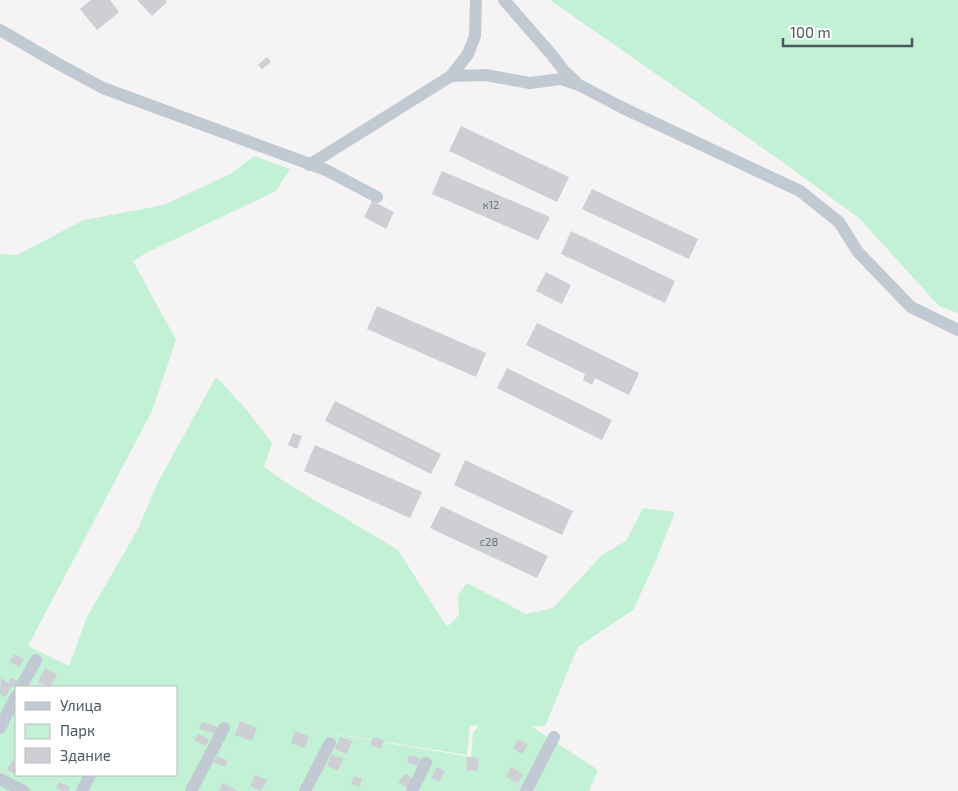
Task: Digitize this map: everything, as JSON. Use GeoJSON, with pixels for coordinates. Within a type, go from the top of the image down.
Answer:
{"type":"FeatureCollection","features":[{"type":"Feature","properties":{"kind":"street"},"geometry":{"type":"LineString","coordinates":[[309,165],[451,76],[468,54],[475,36],[476,0]]}},
{"type":"Feature","properties":{"kind":"street"},"geometry":{"type":"LineString","coordinates":[[504,0],[565,72],[579,85]]}},
{"type":"Feature","properties":{"kind":"street"},"geometry":{"type":"LineString","coordinates":[[0,30],[103,88],[326,170],[378,197]]}},
{"type":"Feature","properties":{"kind":"street"},"geometry":{"type":"LineString","coordinates":[[451,76],[485,75],[530,83],[561,79],[579,85],[623,108],[800,191],[839,222],[858,252],[911,307],[958,330]]}},
{"type":"Feature","properties":{"kind":"street"},"geometry":{"type":"LineString","coordinates":[[22,686],[36,660]]}},
{"type":"Feature","properties":{"kind":"street"},"geometry":{"type":"LineString","coordinates":[[0,728],[15,698]]}},
{"type":"Feature","properties":{"kind":"street"},"geometry":{"type":"LineString","coordinates":[[191,791],[224,728]]}},
{"type":"Feature","properties":{"kind":"street"},"geometry":{"type":"LineString","coordinates":[[526,791],[554,737]]}},
{"type":"Feature","properties":{"kind":"street"},"geometry":{"type":"LineString","coordinates":[[304,791],[330,743]]}},
{"type":"Feature","properties":{"kind":"street"},"geometry":{"type":"LineString","coordinates":[[412,791],[426,762]]}},
{"type":"Feature","properties":{"kind":"street"},"geometry":{"type":"LineString","coordinates":[[82,791],[90,776]]}},
{"type":"Feature","properties":{"kind":"street"},"geometry":{"type":"LineString","coordinates":[[0,778],[24,791]]}},
{"type":"Feature","properties":{"kind":"green space"},"geometry":{"type":"Polygon","coordinates":[[[550,0],[958,0],[958,313],[939,306],[860,219],[784,163],[550,0]]]}},
{"type":"Feature","properties":{"kind":"green space"},"geometry":{"type":"Polygon","coordinates":[[[254,156],[290,169],[276,191],[133,261],[176,340],[152,411],[28,646],[69,666],[87,617],[138,529],[158,482],[216,377],[246,409],[272,443],[264,467],[288,484],[398,550],[447,627],[459,615],[458,595],[467,583],[526,614],[553,608],[602,555],[626,541],[643,508],[675,512],[655,563],[633,610],[578,647],[545,726],[531,726],[598,770],[589,791],[0,791],[0,254],[17,255],[84,220],[164,205],[232,173],[254,156]],[[281,725],[471,757],[473,732],[479,726],[470,725],[467,755],[281,725]]]}},
{"type":"Feature","properties":{"kind":"building"},"geometry":{"type":"Polygon","coordinates":[[[91,0],[110,0],[119,12],[97,30],[80,9],[91,0]]]}},
{"type":"Feature","properties":{"kind":"building"},"geometry":{"type":"Polygon","coordinates":[[[137,0],[165,0],[167,2],[152,16],[137,0]]]}},
{"type":"Feature","properties":{"kind":"building"},"geometry":{"type":"Polygon","coordinates":[[[267,57],[271,62],[262,69],[258,65],[267,57]]]}},
{"type":"Feature","properties":{"kind":"building"},"geometry":{"type":"Polygon","coordinates":[[[461,126],[569,177],[557,202],[449,151],[461,126]]]}},
{"type":"Feature","properties":{"kind":"building"},"geometry":{"type":"Polygon","coordinates":[[[442,171],[550,217],[538,240],[432,194],[442,171]]]}},
{"type":"Feature","properties":{"kind":"building"},"geometry":{"type":"Polygon","coordinates":[[[592,189],[698,239],[689,259],[582,209],[592,189]]]}},
{"type":"Feature","properties":{"kind":"building"},"geometry":{"type":"Polygon","coordinates":[[[372,201],[394,212],[386,229],[364,217],[372,201]]]}},
{"type":"Feature","properties":{"kind":"building"},"geometry":{"type":"Polygon","coordinates":[[[571,231],[675,281],[665,303],[561,254],[571,231]]]}},
{"type":"Feature","properties":{"kind":"building"},"geometry":{"type":"Polygon","coordinates":[[[546,272],[571,285],[562,304],[536,291],[546,272]]]}},
{"type":"Feature","properties":{"kind":"building"},"geometry":{"type":"Polygon","coordinates":[[[377,306],[486,353],[476,377],[367,329],[377,306]]]}},
{"type":"Feature","properties":{"kind":"building"},"geometry":{"type":"Polygon","coordinates":[[[537,323],[639,373],[629,395],[595,378],[592,385],[583,380],[585,374],[526,345],[537,323]]]}},
{"type":"Feature","properties":{"kind":"building"},"geometry":{"type":"Polygon","coordinates":[[[507,368],[612,420],[602,440],[497,388],[507,368]]]}},
{"type":"Feature","properties":{"kind":"building"},"geometry":{"type":"Polygon","coordinates":[[[335,401],[441,454],[431,474],[325,421],[335,401]]]}},
{"type":"Feature","properties":{"kind":"building"},"geometry":{"type":"Polygon","coordinates":[[[293,433],[302,436],[297,449],[288,445],[293,433]]]}},
{"type":"Feature","properties":{"kind":"building"},"geometry":{"type":"Polygon","coordinates":[[[315,445],[422,492],[410,518],[304,471],[315,445]]]}},
{"type":"Feature","properties":{"kind":"building"},"geometry":{"type":"Polygon","coordinates":[[[465,460],[573,511],[562,535],[454,485],[465,460]]]}},
{"type":"Feature","properties":{"kind":"building"},"geometry":{"type":"Polygon","coordinates":[[[441,506],[548,556],[537,578],[430,528],[441,506]]]}},
{"type":"Feature","properties":{"kind":"building"},"geometry":{"type":"Polygon","coordinates":[[[14,654],[24,659],[20,667],[9,662],[14,654]]]}},
{"type":"Feature","properties":{"kind":"building"},"geometry":{"type":"Polygon","coordinates":[[[45,668],[57,674],[51,686],[38,682],[45,668]]]}},
{"type":"Feature","properties":{"kind":"building"},"geometry":{"type":"Polygon","coordinates":[[[1,678],[9,683],[11,678],[20,682],[15,688],[12,686],[5,697],[0,694],[1,678]]]}},
{"type":"Feature","properties":{"kind":"building"},"geometry":{"type":"Polygon","coordinates":[[[240,721],[257,728],[252,741],[235,735],[240,721]]]}},
{"type":"Feature","properties":{"kind":"building"},"geometry":{"type":"Polygon","coordinates":[[[202,722],[218,727],[215,734],[199,729],[202,722]]]}},
{"type":"Feature","properties":{"kind":"building"},"geometry":{"type":"Polygon","coordinates":[[[295,731],[309,736],[305,748],[291,743],[295,731]]]}},
{"type":"Feature","properties":{"kind":"building"},"geometry":{"type":"Polygon","coordinates":[[[198,734],[209,739],[206,746],[194,740],[198,734]]]}},
{"type":"Feature","properties":{"kind":"building"},"geometry":{"type":"Polygon","coordinates":[[[340,737],[352,741],[347,754],[335,749],[340,737]]]}},
{"type":"Feature","properties":{"kind":"building"},"geometry":{"type":"Polygon","coordinates":[[[373,737],[384,740],[381,749],[370,745],[373,737]]]}},
{"type":"Feature","properties":{"kind":"building"},"geometry":{"type":"Polygon","coordinates":[[[518,739],[528,745],[522,754],[513,749],[518,739]]]}},
{"type":"Feature","properties":{"kind":"building"},"geometry":{"type":"Polygon","coordinates":[[[332,754],[343,759],[338,771],[327,766],[332,754]]]}},
{"type":"Feature","properties":{"kind":"building"},"geometry":{"type":"Polygon","coordinates":[[[409,755],[421,758],[418,766],[407,763],[409,755]]]}},
{"type":"Feature","properties":{"kind":"building"},"geometry":{"type":"Polygon","coordinates":[[[217,756],[228,761],[225,767],[214,762],[217,756]]]}},
{"type":"Feature","properties":{"kind":"building"},"geometry":{"type":"Polygon","coordinates":[[[467,757],[479,758],[478,771],[466,770],[467,757]]]}},
{"type":"Feature","properties":{"kind":"building"},"geometry":{"type":"Polygon","coordinates":[[[12,760],[15,762],[15,774],[7,770],[12,760]]]}},
{"type":"Feature","properties":{"kind":"building"},"geometry":{"type":"Polygon","coordinates":[[[437,767],[445,771],[439,782],[431,778],[437,767]]]}},
{"type":"Feature","properties":{"kind":"building"},"geometry":{"type":"Polygon","coordinates":[[[511,767],[523,774],[518,783],[506,777],[511,767]]]}},
{"type":"Feature","properties":{"kind":"building"},"geometry":{"type":"Polygon","coordinates":[[[405,774],[414,779],[409,789],[398,782],[405,774]]]}},
{"type":"Feature","properties":{"kind":"building"},"geometry":{"type":"Polygon","coordinates":[[[255,775],[267,780],[261,791],[250,786],[255,775]]]}},
{"type":"Feature","properties":{"kind":"building"},"geometry":{"type":"Polygon","coordinates":[[[354,776],[362,779],[360,786],[351,784],[354,776]]]}},
{"type":"Feature","properties":{"kind":"building"},"geometry":{"type":"Polygon","coordinates":[[[59,782],[70,787],[69,791],[62,791],[56,788],[59,782]]]}},
{"type":"Feature","properties":{"kind":"building"},"geometry":{"type":"Polygon","coordinates":[[[223,783],[238,791],[219,791],[223,783]]]}}]}
